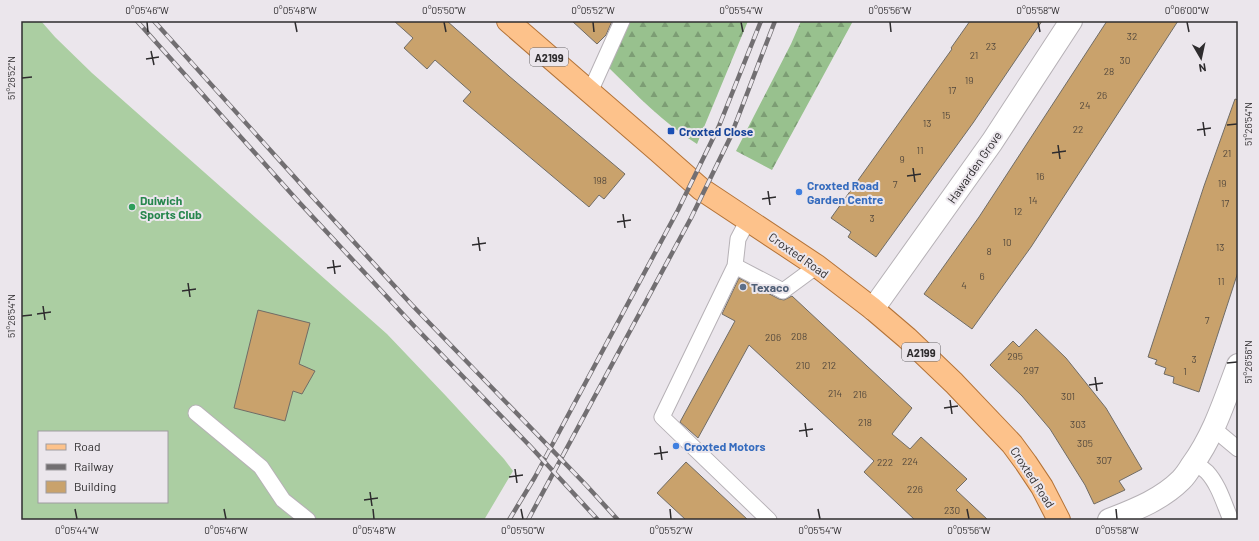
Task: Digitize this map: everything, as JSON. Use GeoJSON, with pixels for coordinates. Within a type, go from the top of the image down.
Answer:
{"type":"FeatureCollection","features":[{"type":"Feature","properties":{"kind":"main road","name":"Croxted Road"},"geometry":{"type":"LineString","coordinates":[[508,21],[701,189],[817,266],[873,309],[906,338],[954,383],[1007,439],[1026,463],[1042,488],[1059,520]]}},
{"type":"Feature","properties":{"kind":"street","name":"Hawarden Grove"},"geometry":{"type":"LineString","coordinates":[[873,309],[992,142],[1070,21]]}},
{"type":"Feature","properties":{"kind":"street"},"geometry":{"type":"LineString","coordinates":[[1109,520],[1142,506],[1167,492],[1182,480],[1204,448],[1214,429],[1238,365]]}},
{"type":"Feature","properties":{"kind":"lane"},"geometry":{"type":"LineString","coordinates":[[590,92],[622,21]]}},
{"type":"Feature","properties":{"kind":"lane"},"geometry":{"type":"LineString","coordinates":[[748,220],[738,240],[735,266],[662,417],[769,520]]}},
{"type":"Feature","properties":{"kind":"lane"},"geometry":{"type":"LineString","coordinates":[[735,266],[783,291],[817,266]]}},
{"type":"Feature","properties":{"kind":"lane"},"geometry":{"type":"LineString","coordinates":[[196,413],[261,467],[283,500],[308,520]]}},
{"type":"Feature","properties":{"kind":"lane"},"geometry":{"type":"LineString","coordinates":[[1214,429],[1238,449]]}},
{"type":"Feature","properties":{"kind":"lane"},"geometry":{"type":"LineString","coordinates":[[1194,463],[1206,471],[1212,479],[1231,520]]}},
{"type":"Feature","properties":{"kind":"green space","name":"Dulwich Sports Club"},"geometry":{"type":"Polygon","coordinates":[[[21,21],[41,21],[55,37],[92,73],[387,334],[446,396],[504,459],[513,471],[484,520],[21,520],[21,21]]]}},
{"type":"Feature","properties":{"kind":"green space"},"geometry":{"type":"Polygon","coordinates":[[[630,21],[748,21],[697,144],[662,118],[609,68],[630,21]]]}},
{"type":"Feature","properties":{"kind":"green space"},"geometry":{"type":"Polygon","coordinates":[[[801,21],[853,21],[772,170],[736,151],[791,44],[801,21]]]}},
{"type":"Feature","properties":{"kind":"building"},"geometry":{"type":"Polygon","coordinates":[[[394,21],[447,21],[509,76],[625,174],[604,199],[599,195],[589,207],[463,101],[471,92],[435,60],[427,69],[404,48],[413,38],[394,21]]]}},
{"type":"Feature","properties":{"kind":"building"},"geometry":{"type":"Polygon","coordinates":[[[572,21],[612,21],[606,35],[597,44],[572,21]]]}},
{"type":"Feature","properties":{"kind":"building"},"geometry":{"type":"Polygon","coordinates":[[[970,21],[1042,21],[973,123],[876,257],[848,237],[851,232],[831,218],[952,49],[951,48],[970,21]]]}},
{"type":"Feature","properties":{"kind":"building"},"geometry":{"type":"Polygon","coordinates":[[[1107,21],[1178,21],[1031,247],[972,329],[924,294],[979,217],[1107,21]]]}},
{"type":"Feature","properties":{"kind":"building"},"geometry":{"type":"Polygon","coordinates":[[[1235,99],[1238,100],[1238,272],[1199,392],[1173,383],[1174,377],[1164,374],[1166,368],[1155,364],[1157,360],[1148,357],[1204,186],[1235,99]]]}},
{"type":"Feature","properties":{"kind":"building"},"geometry":{"type":"Polygon","coordinates":[[[739,278],[779,299],[784,300],[792,296],[912,408],[892,434],[910,449],[921,437],[967,479],[956,490],[988,520],[915,520],[864,472],[874,461],[749,345],[698,438],[680,422],[735,321],[722,314],[739,278]]]}},
{"type":"Feature","properties":{"kind":"building"},"geometry":{"type":"Polygon","coordinates":[[[258,310],[310,323],[299,364],[315,371],[302,394],[293,391],[285,421],[234,408],[258,310]]]}},
{"type":"Feature","properties":{"kind":"building"},"geometry":{"type":"Polygon","coordinates":[[[1036,329],[1066,358],[1106,408],[1142,469],[1119,481],[1125,490],[1094,504],[1085,485],[1050,429],[1022,396],[990,365],[1013,341],[1019,347],[1036,329]]]}},
{"type":"Feature","properties":{"kind":"building"},"geometry":{"type":"Polygon","coordinates":[[[686,462],[748,520],[686,520],[657,493],[686,462]]]}},
{"type":"Feature","properties":{"kind":"railway"},"geometry":{"type":"LineString","coordinates":[[137,21],[297,200],[598,520]]}},
{"type":"Feature","properties":{"kind":"railway"},"geometry":{"type":"LineString","coordinates":[[154,21],[412,305],[618,520]]}},
{"type":"Feature","properties":{"kind":"railway"},"geometry":{"type":"LineString","coordinates":[[509,520],[535,477],[678,210],[719,126],[761,21]]}},
{"type":"Feature","properties":{"kind":"railway"},"geometry":{"type":"LineString","coordinates":[[528,520],[691,218],[730,138],[775,21]]}},
{"type":"Feature","properties":{"kind":"place","name":"Croxted Close"},"geometry":{"type":"Point","coordinates":[671,131]}},
{"type":"Feature","properties":{"kind":"place","name":"Croxted Road Garden Centre"},"geometry":{"type":"Point","coordinates":[799,192]}},
{"type":"Feature","properties":{"kind":"place","name":"Dulwich Sports Club"},"geometry":{"type":"Point","coordinates":[132,207]}},
{"type":"Feature","properties":{"kind":"place","name":"Texaco"},"geometry":{"type":"Point","coordinates":[743,287]}},
{"type":"Feature","properties":{"kind":"place","name":"Croxted Motors"},"geometry":{"type":"Point","coordinates":[676,446]}}]}
